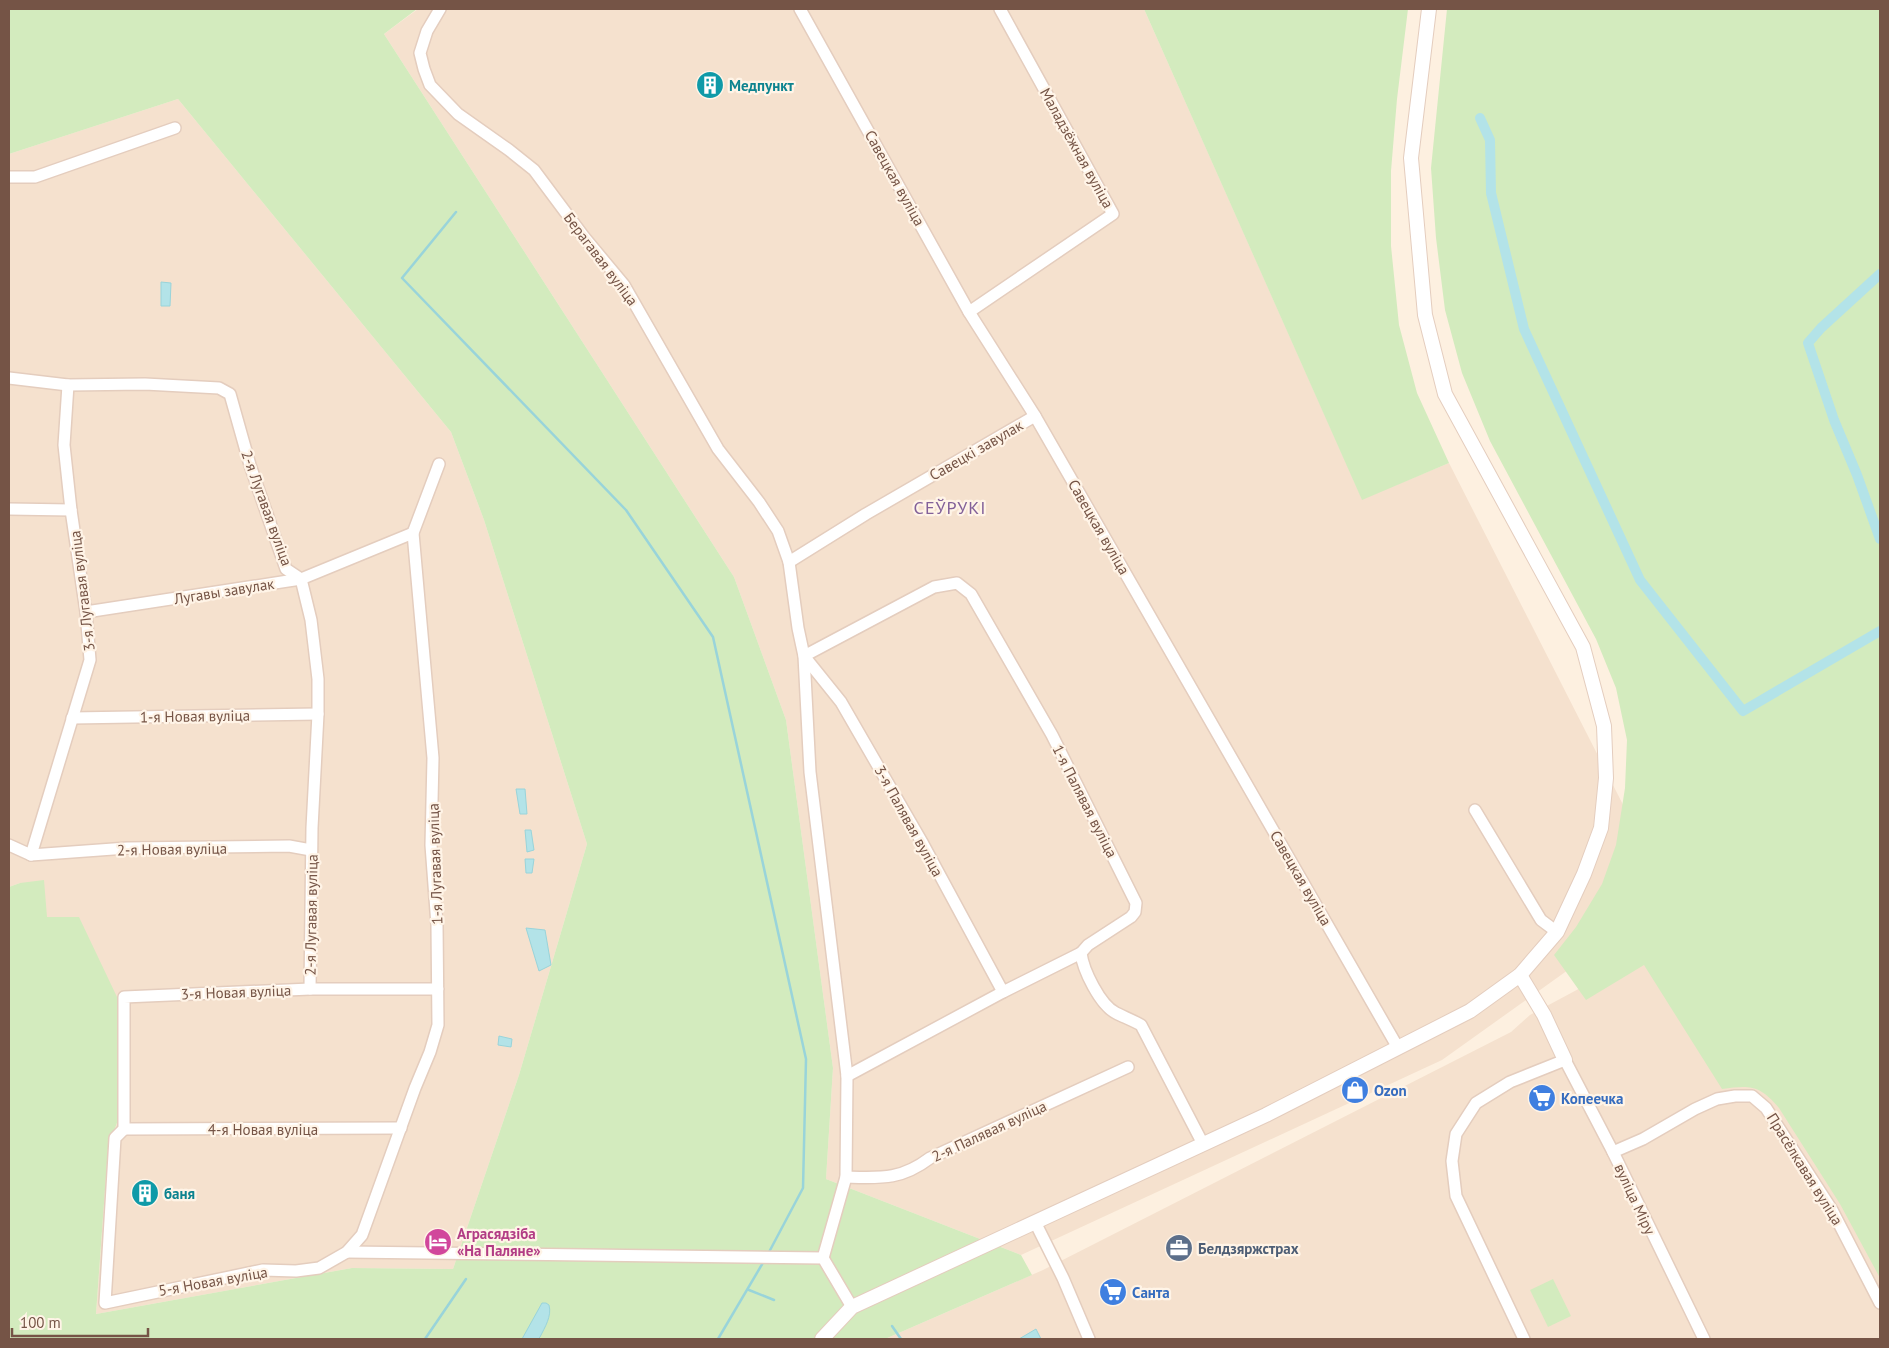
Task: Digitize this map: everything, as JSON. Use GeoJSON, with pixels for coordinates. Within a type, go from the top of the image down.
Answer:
{"type":"FeatureCollection","features":[{"type":"Feature","properties":{"kind":"street","name":"Берагавая вуліца"},"geometry":{"type":"LineString","coordinates":[[440,9],[428,31],[420,53],[430,85],[458,114],[534,170],[584,237],[624,285],[718,449],[759,502],[778,531],[789,562],[798,628],[804,656],[810,772],[847,1076],[846,1178],[823,1258]]}},
{"type":"Feature","properties":{"kind":"street","name":"Савецкая вуліца"},"geometry":{"type":"LineString","coordinates":[[800,9],[969,312],[1035,416],[1397,1046]]}},
{"type":"Feature","properties":{"kind":"street","name":"Маладзёжная вуліца"},"geometry":{"type":"LineString","coordinates":[[969,312],[1113,214],[1000,9]]}},
{"type":"Feature","properties":{"kind":"street"},"geometry":{"type":"LineString","coordinates":[[822,1339],[852,1307],[1266,1115],[1397,1046],[1470,1011],[1520,975],[1557,932],[1584,874],[1601,828],[1606,778],[1604,726],[1583,647],[1444,394],[1425,315],[1411,158],[1429,9]]}},
{"type":"Feature","properties":{"kind":"street"},"geometry":{"type":"LineString","coordinates":[[9,176],[35,176],[175,128]]}},
{"type":"Feature","properties":{"kind":"street","name":"2-я Лугавая вуліца"},"geometry":{"type":"LineString","coordinates":[[9,378],[68,385],[145,384],[219,388],[230,394],[250,465],[286,569],[301,578],[311,620],[318,679],[318,714],[311,850],[310,989]]}},
{"type":"Feature","properties":{"kind":"street","name":"3-я Лугавая вуліца"},"geometry":{"type":"LineString","coordinates":[[31,855],[90,660],[86,612],[71,510],[64,445],[68,385]]}},
{"type":"Feature","properties":{"kind":"street","name":"Савецкі завулак"},"geometry":{"type":"LineString","coordinates":[[789,562],[866,514],[1035,416]]}},
{"type":"Feature","properties":{"kind":"street","name":"1-я Лугавая вуліца"},"geometry":{"type":"LineString","coordinates":[[348,1252],[362,1235],[430,1052],[438,1025],[437,925],[431,845],[433,758],[413,533],[439,464]]}},
{"type":"Feature","properties":{"kind":"street"},"geometry":{"type":"LineString","coordinates":[[9,509],[71,510]]}},
{"type":"Feature","properties":{"kind":"street","name":"Лугавы завулак"},"geometry":{"type":"LineString","coordinates":[[86,612],[301,578],[413,533]]}},
{"type":"Feature","properties":{"kind":"street","name":"1-я Палявая вуліца"},"geometry":{"type":"LineString","coordinates":[[804,656],[934,587],[957,583],[971,594],[1052,735],[1136,903],[1135,912],[1130,917],[1088,945],[1081,953],[1003,992],[847,1076]]}},
{"type":"Feature","properties":{"kind":"street","name":"3-я Палявая вуліца"},"geometry":{"type":"LineString","coordinates":[[804,656],[841,702],[923,844],[1003,992]]}},
{"type":"Feature","properties":{"kind":"street","name":"1-я Новая вуліца"},"geometry":{"type":"LineString","coordinates":[[72,718],[318,714]]}},
{"type":"Feature","properties":{"kind":"street"},"geometry":{"type":"LineString","coordinates":[[1474,810],[1541,920],[1557,932]]}},
{"type":"Feature","properties":{"kind":"street"},"geometry":{"type":"LineString","coordinates":[[9,845],[31,855]]}},
{"type":"Feature","properties":{"kind":"street","name":"2-я Новая вуліца"},"geometry":{"type":"LineString","coordinates":[[31,855],[128,848],[289,846],[311,850]]}},
{"type":"Feature","properties":{"kind":"street"},"geometry":{"type":"LineString","coordinates":[[1081,953],[1082,965],[1104,1003],[1115,1013],[1141,1025],[1203,1144]]}},
{"type":"Feature","properties":{"kind":"street"},"geometry":{"type":"LineString","coordinates":[[1520,975],[1544,1016],[1564,1060],[1510,1082],[1476,1103],[1456,1134],[1452,1161],[1456,1196],[1524,1339]]}},
{"type":"Feature","properties":{"kind":"street","name":"3-я Новая вуліца"},"geometry":{"type":"LineString","coordinates":[[124,1129],[124,996],[310,989],[438,989]]}},
{"type":"Feature","properties":{"kind":"street","name":"вуліца Міру"},"geometry":{"type":"LineString","coordinates":[[1564,1060],[1613,1152],[1704,1339]]}},
{"type":"Feature","properties":{"kind":"street","name":"2-я Палявая вуліца"},"geometry":{"type":"LineString","coordinates":[[846,1178],[887,1178],[917,1168],[930,1158],[1128,1067]]}},
{"type":"Feature","properties":{"kind":"street","name":"Прасёлкавая вуліца"},"geometry":{"type":"LineString","coordinates":[[1613,1152],[1643,1139],[1695,1109],[1717,1099],[1752,1096],[1766,1108],[1832,1210],[1880,1302]]}},
{"type":"Feature","properties":{"kind":"street","name":"4-я Новая вуліца"},"geometry":{"type":"LineString","coordinates":[[124,1129],[401,1128]]}},
{"type":"Feature","properties":{"kind":"street","name":"5-я Новая вуліца"},"geometry":{"type":"LineString","coordinates":[[124,1129],[115,1138],[105,1303],[263,1270],[296,1271],[318,1268],[348,1252]]}},
{"type":"Feature","properties":{"kind":"street"},"geometry":{"type":"LineString","coordinates":[[1035,1222],[1063,1278],[1089,1339]]}},
{"type":"Feature","properties":{"kind":"street"},"geometry":{"type":"LineString","coordinates":[[348,1252],[823,1258],[852,1307]]}},
{"type":"Feature","properties":{"kind":"shaded area"},"geometry":{"type":"Polygon","coordinates":[[[418,9],[1144,9],[1362,499],[1449,463],[1670,897],[1442,1060],[1021,1255],[826,1179],[833,1068],[786,720],[734,577],[384,34],[418,9]]]}},
{"type":"Feature","properties":{"kind":"shaded area"},"geometry":{"type":"Polygon","coordinates":[[[178,99],[451,432],[484,520],[587,844],[519,1075],[453,1269],[352,1268],[96,1314],[108,1148],[118,1120],[47,918],[20,883],[9,887],[9,154],[178,99]]]}},
{"type":"Feature","properties":{"kind":"shaded area"},"geometry":{"type":"Polygon","coordinates":[[[1640,956],[1880,983],[1880,1339],[885,1339],[1043,1270],[1511,1032],[1530,1015],[1640,956]]]}},
{"type":"Feature","properties":{"kind":"green space"},"geometry":{"type":"Polygon","coordinates":[[[9,9],[417,9],[384,34],[734,577],[786,720],[833,1068],[826,1179],[1021,1255],[1032,1275],[885,1339],[9,1339],[9,887],[20,883],[44,880],[47,917],[79,917],[117,997],[118,1120],[108,1148],[96,1314],[352,1268],[453,1269],[519,1075],[587,844],[484,520],[451,432],[178,99],[9,154],[9,9]]]}},
{"type":"Feature","properties":{"kind":"green space"},"geometry":{"type":"Polygon","coordinates":[[[1144,9],[1408,9],[1397,99],[1391,171],[1391,246],[1399,325],[1417,393],[1449,463],[1362,500],[1144,9]]]}},
{"type":"Feature","properties":{"kind":"green space"},"geometry":{"type":"Polygon","coordinates":[[[1447,9],[1880,9],[1880,1278],[1840,1204],[1779,1108],[1766,1095],[1754,1088],[1722,1089],[1644,965],[1586,1000],[1554,955],[1576,927],[1602,884],[1616,845],[1625,788],[1627,740],[1616,688],[1596,639],[1490,441],[1462,373],[1445,310],[1436,238],[1431,168],[1447,9]]]}},
{"type":"Feature","properties":{"kind":"green space"},"geometry":{"type":"Polygon","coordinates":[[[1553,1279],[1571,1316],[1548,1327],[1530,1290],[1553,1279]]]}},
{"type":"Feature","properties":{"kind":"water"},"geometry":{"type":"Polygon","coordinates":[[[161,282],[171,283],[170,306],[161,306],[161,282]]]}},
{"type":"Feature","properties":{"kind":"water"},"geometry":{"type":"Polygon","coordinates":[[[516,789],[525,789],[527,814],[520,814],[516,789]]]}},
{"type":"Feature","properties":{"kind":"water"},"geometry":{"type":"Polygon","coordinates":[[[525,830],[531,830],[534,850],[527,852],[525,830]]]}},
{"type":"Feature","properties":{"kind":"water"},"geometry":{"type":"Polygon","coordinates":[[[525,859],[534,859],[532,873],[526,873],[525,859]]]}},
{"type":"Feature","properties":{"kind":"water"},"geometry":{"type":"Polygon","coordinates":[[[526,928],[545,930],[551,965],[539,971],[526,928]]]}},
{"type":"Feature","properties":{"kind":"water"},"geometry":{"type":"Polygon","coordinates":[[[499,1036],[512,1039],[511,1047],[498,1045],[499,1036]]]}},
{"type":"Feature","properties":{"kind":"water"},"geometry":{"type":"Polygon","coordinates":[[[542,1303],[549,1305],[550,1313],[540,1337],[538,1339],[522,1339],[542,1303]]]}},
{"type":"Feature","properties":{"kind":"water"},"geometry":{"type":"Polygon","coordinates":[[[1036,1329],[1041,1339],[1019,1339],[1036,1329]]]}},
{"type":"Feature","properties":{"kind":"waterway"},"geometry":{"type":"LineString","coordinates":[[1480,118],[1490,140],[1491,193],[1524,329],[1640,580],[1743,711],[1880,631]]}},
{"type":"Feature","properties":{"kind":"waterway"},"geometry":{"type":"LineString","coordinates":[[456,212],[402,278],[626,510],[713,637],[806,1059],[803,1188],[768,1254]]}},
{"type":"Feature","properties":{"kind":"waterway"},"geometry":{"type":"LineString","coordinates":[[1880,274],[1821,328],[1808,343],[1834,420],[1857,475],[1880,539]]}},
{"type":"Feature","properties":{"kind":"waterway"},"geometry":{"type":"LineString","coordinates":[[718,1339],[764,1261]]}},
{"type":"Feature","properties":{"kind":"waterway"},"geometry":{"type":"LineString","coordinates":[[425,1339],[466,1279]]}},
{"type":"Feature","properties":{"kind":"waterway"},"geometry":{"type":"LineString","coordinates":[[749,1290],[774,1300]]}},
{"type":"Feature","properties":{"kind":"waterway"},"geometry":{"type":"LineString","coordinates":[[892,1326],[901,1339]]}},
{"type":"Feature","properties":{"kind":"place","name":"Медпункт"},"geometry":{"type":"Point","coordinates":[710,85]}},
{"type":"Feature","properties":{"kind":"place","name":"Ozon"},"geometry":{"type":"Point","coordinates":[1355,1090]}},
{"type":"Feature","properties":{"kind":"place","name":"Копеечка"},"geometry":{"type":"Point","coordinates":[1542,1098]}},
{"type":"Feature","properties":{"kind":"place","name":"баня"},"geometry":{"type":"Point","coordinates":[145,1193]}},
{"type":"Feature","properties":{"kind":"place","name":"Аграсядзіба «На Паляне»"},"geometry":{"type":"Point","coordinates":[438,1242]}},
{"type":"Feature","properties":{"kind":"place","name":"Белдзяржстрах"},"geometry":{"type":"Point","coordinates":[1179,1248]}},
{"type":"Feature","properties":{"kind":"place","name":"Санта"},"geometry":{"type":"Point","coordinates":[1113,1292]}},
{"type":"Feature","properties":{"kind":"district","name":"СЕЎРУКІ"},"geometry":{"type":"Point","coordinates":[950,507]}}]}
